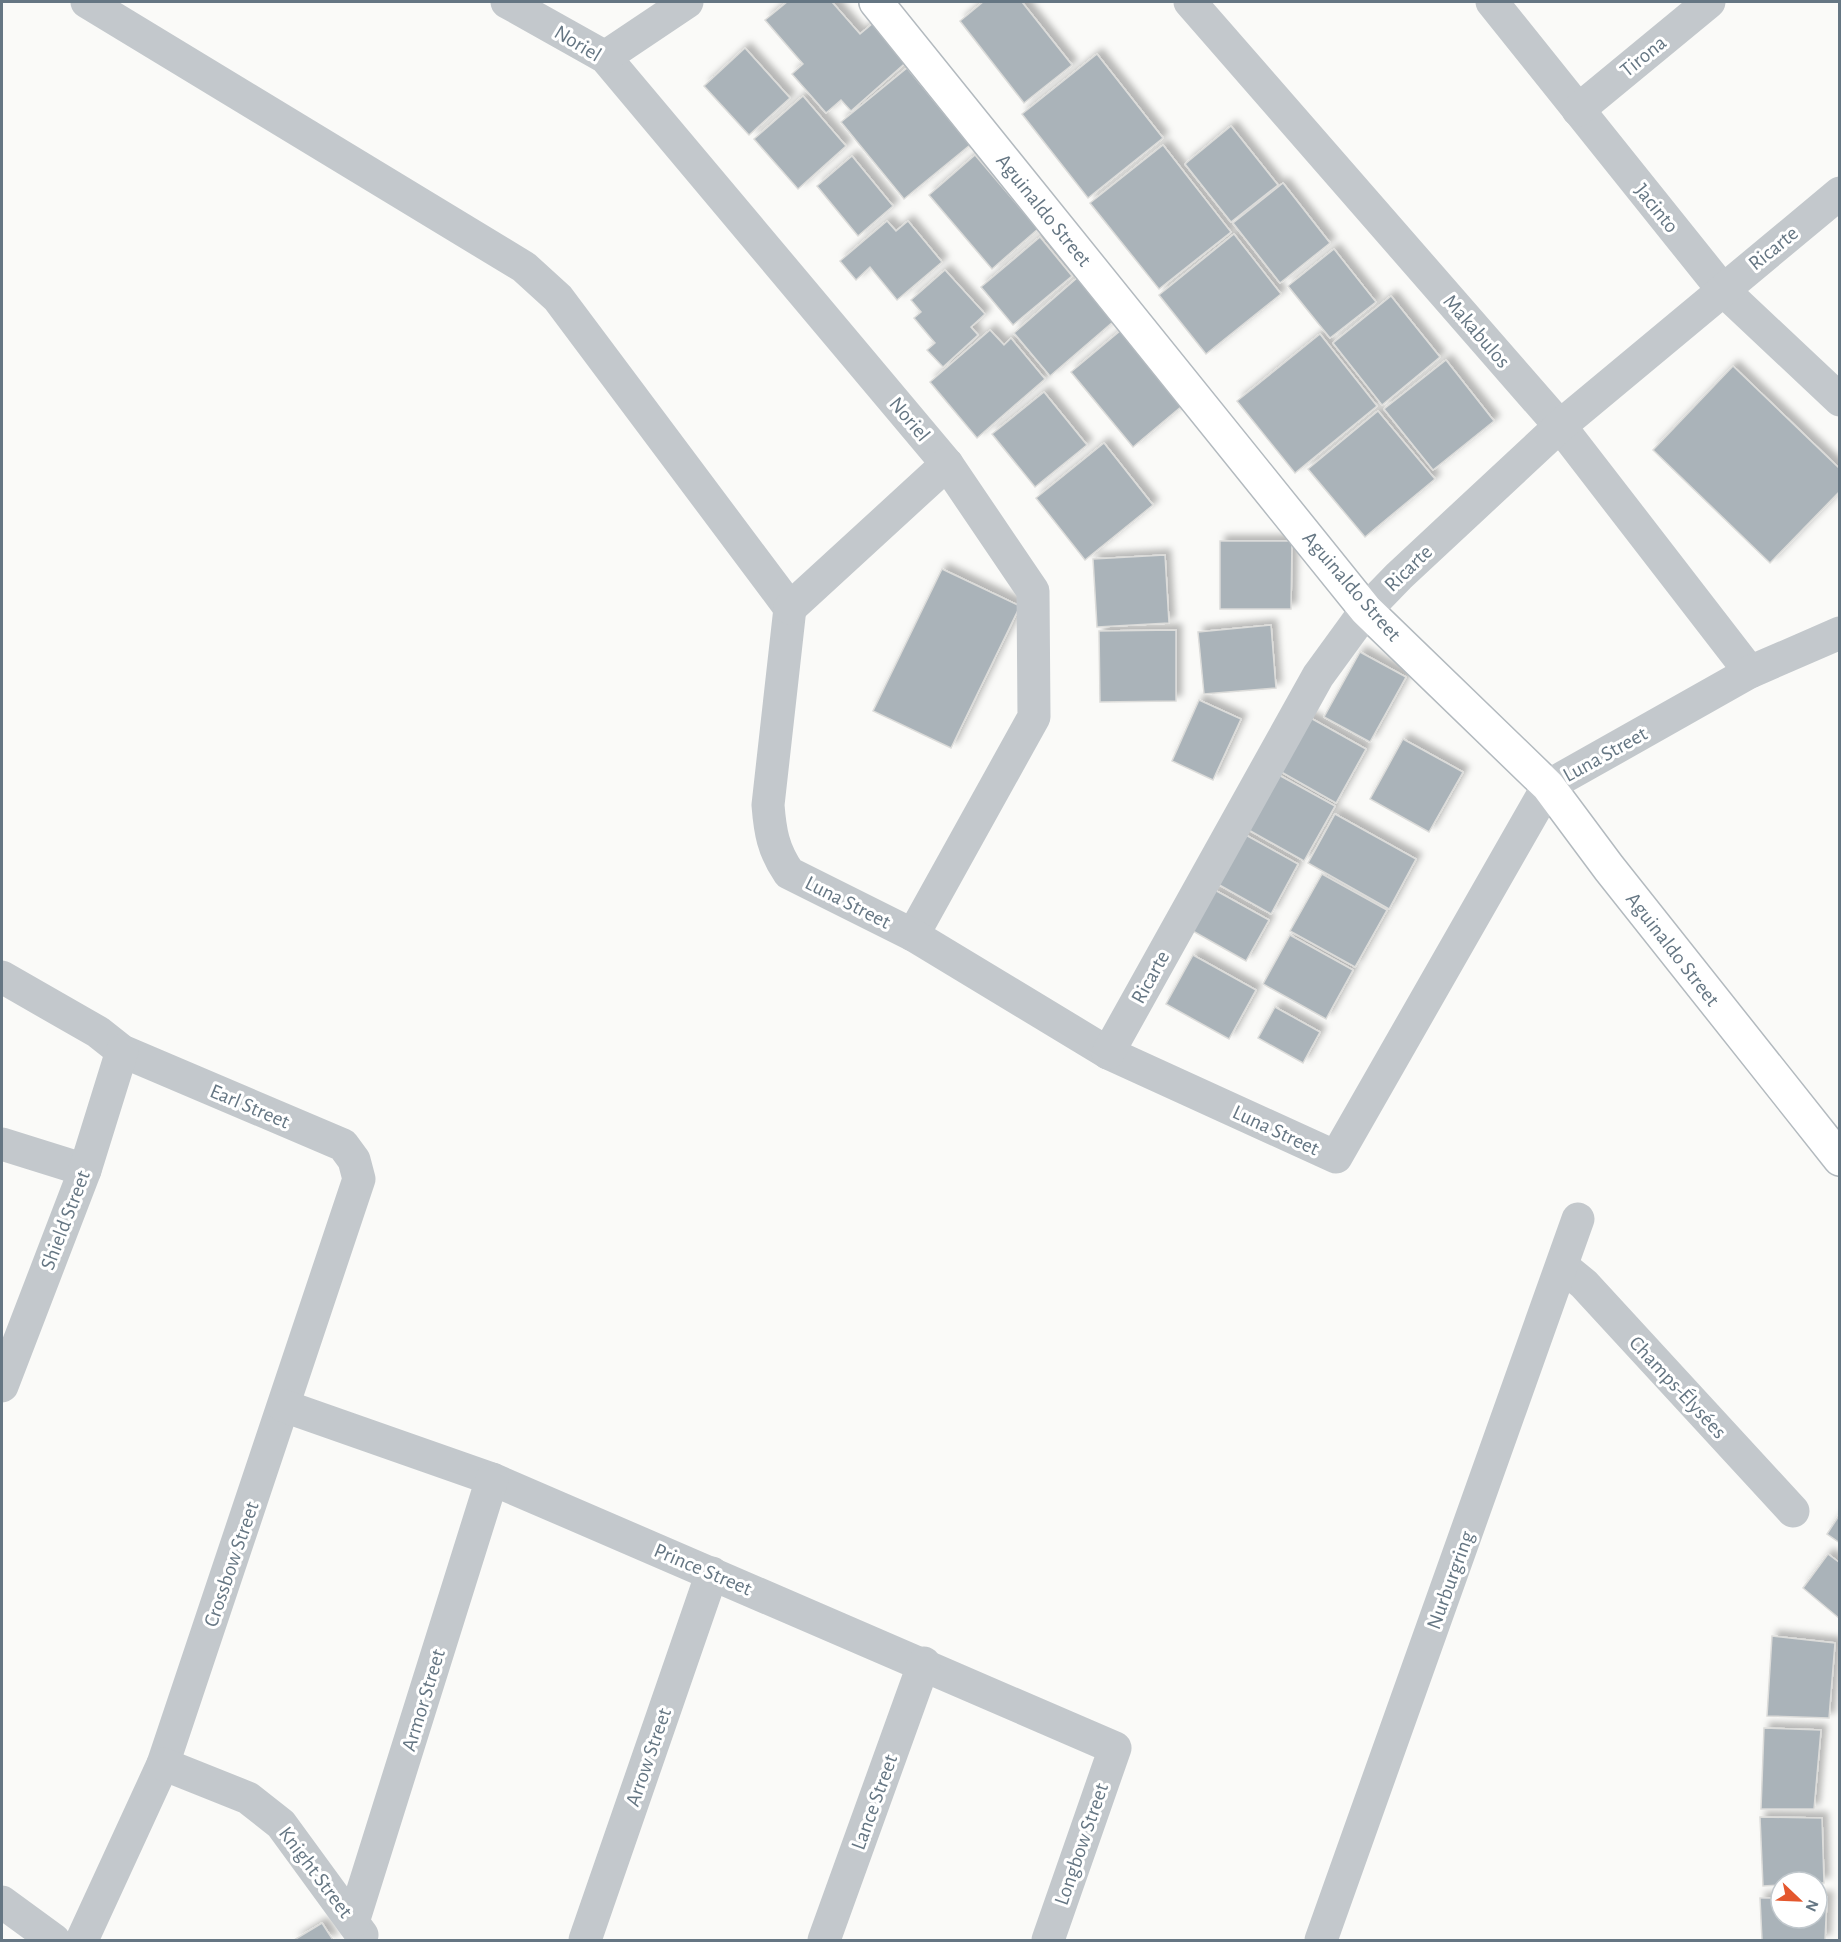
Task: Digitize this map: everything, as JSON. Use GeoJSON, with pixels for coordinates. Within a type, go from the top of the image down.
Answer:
{"type":"FeatureCollection","features":[{"type":"Feature","properties":{"kind":"street"},"geometry":{"type":"LineString","coordinates":[[87,2],[524,267],[558,298],[790,608],[947,464]]}},
{"type":"Feature","properties":{"kind":"street","name":"Noriel"},"geometry":{"type":"LineString","coordinates":[[507,2],[605,57],[947,464],[1033,591],[1034,717],[913,935]]}},
{"type":"Feature","properties":{"kind":"street"},"geometry":{"type":"LineString","coordinates":[[605,57],[687,2]]}},
{"type":"Feature","properties":{"kind":"street","name":"Aguinaldo Street"},"geometry":{"type":"LineString","coordinates":[[876,2],[1366,610],[1548,786],[1609,868],[1839,1159]]}},
{"type":"Feature","properties":{"kind":"street","name":"Makabulos"},"geometry":{"type":"LineString","coordinates":[[1190,2],[1560,426],[1750,672]]}},
{"type":"Feature","properties":{"kind":"street","name":"Jacinto"},"geometry":{"type":"LineString","coordinates":[[1492,2],[1722,290],[1839,400]]}},
{"type":"Feature","properties":{"kind":"street","name":"Tirona"},"geometry":{"type":"LineString","coordinates":[[1578,110],[1709,2]]}},
{"type":"Feature","properties":{"kind":"street","name":"Ricarte"},"geometry":{"type":"LineString","coordinates":[[1108,1053],[1318,676],[1366,610],[1560,426],[1839,193]]}},
{"type":"Feature","properties":{"kind":"street","name":"Luna Street"},"geometry":{"type":"LineString","coordinates":[[790,608],[768,805],[770,836],[779,858],[789,873],[913,935],[1108,1053],[1336,1157],[1548,786],[1750,672],[1839,633]]}},
{"type":"Feature","properties":{"kind":"street","name":"Earl Street"},"geometry":{"type":"LineString","coordinates":[[2,977],[98,1032],[122,1051],[343,1145],[354,1160],[359,1179]]}},
{"type":"Feature","properties":{"kind":"street","name":"Shield Street"},"geometry":{"type":"LineString","coordinates":[[2,1386],[85,1170],[122,1051]]}},
{"type":"Feature","properties":{"kind":"street"},"geometry":{"type":"LineString","coordinates":[[2,1144],[85,1170]]}},
{"type":"Feature","properties":{"kind":"street","name":"Crossbow Street"},"geometry":{"type":"LineString","coordinates":[[82,1941],[163,1764],[359,1179]]}},
{"type":"Feature","properties":{"kind":"street","name":"Nurburgring"},"geometry":{"type":"LineString","coordinates":[[1321,1941],[1578,1219]]}},
{"type":"Feature","properties":{"kind":"street","name":"Champs-Élysées"},"geometry":{"type":"LineString","coordinates":[[1562,1266],[1584,1284],[1793,1511]]}},
{"type":"Feature","properties":{"kind":"street","name":"Prince Street"},"geometry":{"type":"LineString","coordinates":[[284,1406],[492,1479],[924,1663],[1115,1748]]}},
{"type":"Feature","properties":{"kind":"street","name":"Armor Street"},"geometry":{"type":"LineString","coordinates":[[360,1931],[492,1479]]}},
{"type":"Feature","properties":{"kind":"street","name":"Arrow Street"},"geometry":{"type":"LineString","coordinates":[[585,1941],[712,1573]]}},
{"type":"Feature","properties":{"kind":"street","name":"Lance Street"},"geometry":{"type":"LineString","coordinates":[[824,1941],[924,1663]]}},
{"type":"Feature","properties":{"kind":"street","name":"Longbow Street"},"geometry":{"type":"LineString","coordinates":[[1048,1941],[1115,1748]]}},
{"type":"Feature","properties":{"kind":"street","name":"Knight Street"},"geometry":{"type":"LineString","coordinates":[[163,1764],[248,1798],[281,1824],[360,1931]]}},
{"type":"Feature","properties":{"kind":"street"},"geometry":{"type":"LineString","coordinates":[[2,1902],[54,1941]]}},
{"type":"Feature","properties":{"kind":"building"},"geometry":{"type":"Polygon","coordinates":[[[787,2],[832,2],[860,34],[878,19],[911,58],[851,111],[841,100],[826,113],[792,74],[803,64],[765,20],[787,2]]]}},
{"type":"Feature","properties":{"kind":"building"},"geometry":{"type":"Polygon","coordinates":[[[983,2],[1022,2],[1072,65],[1024,103],[960,21],[983,2]]]}},
{"type":"Feature","properties":{"kind":"building"},"geometry":{"type":"Polygon","coordinates":[[[745,48],[790,98],[749,135],[704,86],[745,48]]]}},
{"type":"Feature","properties":{"kind":"building"},"geometry":{"type":"Polygon","coordinates":[[[1097,54],[1163,138],[1088,198],[1022,114],[1097,54]]]}},
{"type":"Feature","properties":{"kind":"building"},"geometry":{"type":"Polygon","coordinates":[[[907,68],[970,145],[904,199],[841,122],[907,68]]]}},
{"type":"Feature","properties":{"kind":"building"},"geometry":{"type":"Polygon","coordinates":[[[803,96],[846,146],[798,189],[754,139],[803,96]]]}},
{"type":"Feature","properties":{"kind":"building"},"geometry":{"type":"Polygon","coordinates":[[[1231,126],[1278,185],[1231,222],[1185,164],[1231,126]]]}},
{"type":"Feature","properties":{"kind":"building"},"geometry":{"type":"Polygon","coordinates":[[[1163,145],[1231,232],[1159,289],[1090,203],[1163,145]]]}},
{"type":"Feature","properties":{"kind":"building"},"geometry":{"type":"Polygon","coordinates":[[[975,155],[1038,229],[992,269],[929,195],[975,155]]]}},
{"type":"Feature","properties":{"kind":"building"},"geometry":{"type":"Polygon","coordinates":[[[852,156],[893,206],[858,236],[817,186],[852,156]]]}},
{"type":"Feature","properties":{"kind":"building"},"geometry":{"type":"Polygon","coordinates":[[[1283,183],[1330,243],[1280,283],[1233,223],[1283,183]]]}},
{"type":"Feature","properties":{"kind":"building"},"geometry":{"type":"Polygon","coordinates":[[[887,221],[896,231],[908,221],[942,262],[897,300],[870,267],[856,280],[840,261],[887,221]]]}},
{"type":"Feature","properties":{"kind":"building"},"geometry":{"type":"Polygon","coordinates":[[[1234,234],[1281,294],[1206,354],[1159,295],[1234,234]]]}},
{"type":"Feature","properties":{"kind":"building"},"geometry":{"type":"Polygon","coordinates":[[[1040,237],[1072,276],[1013,325],[981,287],[1040,237]]]}},
{"type":"Feature","properties":{"kind":"building"},"geometry":{"type":"Polygon","coordinates":[[[1334,249],[1376,302],[1330,338],[1288,286],[1334,249]]]}},
{"type":"Feature","properties":{"kind":"building"},"geometry":{"type":"Polygon","coordinates":[[[945,270],[985,314],[971,327],[978,335],[943,367],[927,350],[935,343],[914,318],[921,312],[911,300],[945,270]]]}},
{"type":"Feature","properties":{"kind":"building"},"geometry":{"type":"Polygon","coordinates":[[[1077,278],[1114,321],[1050,376],[1014,333],[1077,278]]]}},
{"type":"Feature","properties":{"kind":"building"},"geometry":{"type":"Polygon","coordinates":[[[1391,296],[1440,357],[1382,405],[1333,343],[1391,296]]]}},
{"type":"Feature","properties":{"kind":"building"},"geometry":{"type":"Polygon","coordinates":[[[990,330],[1004,345],[1011,338],[1045,379],[977,438],[930,382],[990,330]]]}},
{"type":"Feature","properties":{"kind":"building"},"geometry":{"type":"Polygon","coordinates":[[[1120,331],[1182,406],[1133,447],[1071,372],[1120,331]]]}},
{"type":"Feature","properties":{"kind":"building"},"geometry":{"type":"Polygon","coordinates":[[[1320,334],[1377,406],[1295,473],[1237,401],[1320,334]]]}},
{"type":"Feature","properties":{"kind":"building"},"geometry":{"type":"Polygon","coordinates":[[[1446,360],[1494,421],[1433,470],[1384,409],[1446,360]]]}},
{"type":"Feature","properties":{"kind":"building"},"geometry":{"type":"Polygon","coordinates":[[[1733,366],[1840,469],[1840,491],[1770,563],[1653,450],[1733,366]]]}},
{"type":"Feature","properties":{"kind":"building"},"geometry":{"type":"Polygon","coordinates":[[[1044,392],[1087,445],[1035,487],[992,434],[1044,392]]]}},
{"type":"Feature","properties":{"kind":"building"},"geometry":{"type":"Polygon","coordinates":[[[1378,411],[1435,479],[1365,537],[1308,469],[1378,411]]]}},
{"type":"Feature","properties":{"kind":"building"},"geometry":{"type":"Polygon","coordinates":[[[1104,443],[1153,505],[1085,560],[1036,498],[1104,443]]]}},
{"type":"Feature","properties":{"kind":"building"},"geometry":{"type":"Polygon","coordinates":[[[1220,541],[1292,541],[1291,609],[1220,609],[1220,541]]]}},
{"type":"Feature","properties":{"kind":"building"},"geometry":{"type":"Polygon","coordinates":[[[1165,555],[1169,623],[1097,627],[1093,559],[1165,555]]]}},
{"type":"Feature","properties":{"kind":"building"},"geometry":{"type":"Polygon","coordinates":[[[942,569],[1020,606],[951,748],[873,711],[942,569]]]}},
{"type":"Feature","properties":{"kind":"building"},"geometry":{"type":"Polygon","coordinates":[[[1271,625],[1276,688],[1204,694],[1198,632],[1271,625]]]}},
{"type":"Feature","properties":{"kind":"building"},"geometry":{"type":"Polygon","coordinates":[[[1176,630],[1176,701],[1100,702],[1099,631],[1176,630]]]}},
{"type":"Feature","properties":{"kind":"building"},"geometry":{"type":"Polygon","coordinates":[[[1360,652],[1406,677],[1370,742],[1324,717],[1360,652]]]}},
{"type":"Feature","properties":{"kind":"building"},"geometry":{"type":"Polygon","coordinates":[[[1199,700],[1241,719],[1213,780],[1172,761],[1199,700]]]}},
{"type":"Feature","properties":{"kind":"building"},"geometry":{"type":"Polygon","coordinates":[[[1307,716],[1366,749],[1336,803],[1276,769],[1307,716]]]}},
{"type":"Feature","properties":{"kind":"building"},"geometry":{"type":"Polygon","coordinates":[[[1403,739],[1463,772],[1429,832],[1370,799],[1403,739]]]}},
{"type":"Feature","properties":{"kind":"building"},"geometry":{"type":"Polygon","coordinates":[[[1268,769],[1335,806],[1304,861],[1238,824],[1268,769]]]}},
{"type":"Feature","properties":{"kind":"building"},"geometry":{"type":"Polygon","coordinates":[[[1335,814],[1416,859],[1389,909],[1308,863],[1335,814]]]}},
{"type":"Feature","properties":{"kind":"building"},"geometry":{"type":"Polygon","coordinates":[[[1235,829],[1298,864],[1271,914],[1207,878],[1235,829]]]}},
{"type":"Feature","properties":{"kind":"building"},"geometry":{"type":"Polygon","coordinates":[[[1322,874],[1387,910],[1355,967],[1290,931],[1322,874]]]}},
{"type":"Feature","properties":{"kind":"building"},"geometry":{"type":"Polygon","coordinates":[[[1213,889],[1269,920],[1246,961],[1191,930],[1213,889]]]}},
{"type":"Feature","properties":{"kind":"building"},"geometry":{"type":"Polygon","coordinates":[[[1290,935],[1353,970],[1326,1019],[1263,984],[1290,935]]]}},
{"type":"Feature","properties":{"kind":"building"},"geometry":{"type":"Polygon","coordinates":[[[1193,955],[1256,990],[1229,1039],[1166,1004],[1193,955]]]}},
{"type":"Feature","properties":{"kind":"building"},"geometry":{"type":"Polygon","coordinates":[[[1275,1007],[1320,1032],[1303,1063],[1258,1038],[1275,1007]]]}},
{"type":"Feature","properties":{"kind":"building"},"geometry":{"type":"Polygon","coordinates":[[[1840,1514],[1840,1543],[1827,1534],[1840,1514]]]}},
{"type":"Feature","properties":{"kind":"building"},"geometry":{"type":"Polygon","coordinates":[[[1828,1554],[1840,1563],[1840,1619],[1803,1588],[1828,1554]]]}},
{"type":"Feature","properties":{"kind":"building"},"geometry":{"type":"Polygon","coordinates":[[[1772,1636],[1835,1643],[1829,1718],[1767,1716],[1772,1636]]]}},
{"type":"Feature","properties":{"kind":"building"},"geometry":{"type":"Polygon","coordinates":[[[1764,1728],[1821,1730],[1814,1809],[1761,1809],[1764,1728]]]}},
{"type":"Feature","properties":{"kind":"building"},"geometry":{"type":"Polygon","coordinates":[[[1760,1817],[1822,1818],[1824,1870],[1769,1870],[1769,1886],[1763,1886],[1760,1817]]]}},
{"type":"Feature","properties":{"kind":"building"},"geometry":{"type":"Polygon","coordinates":[[[1760,1898],[1769,1898],[1769,1930],[1825,1930],[1825,1940],[1762,1940],[1760,1898]]]}},
{"type":"Feature","properties":{"kind":"building"},"geometry":{"type":"Polygon","coordinates":[[[322,1923],[333,1940],[294,1940],[322,1923]]]}}]}
